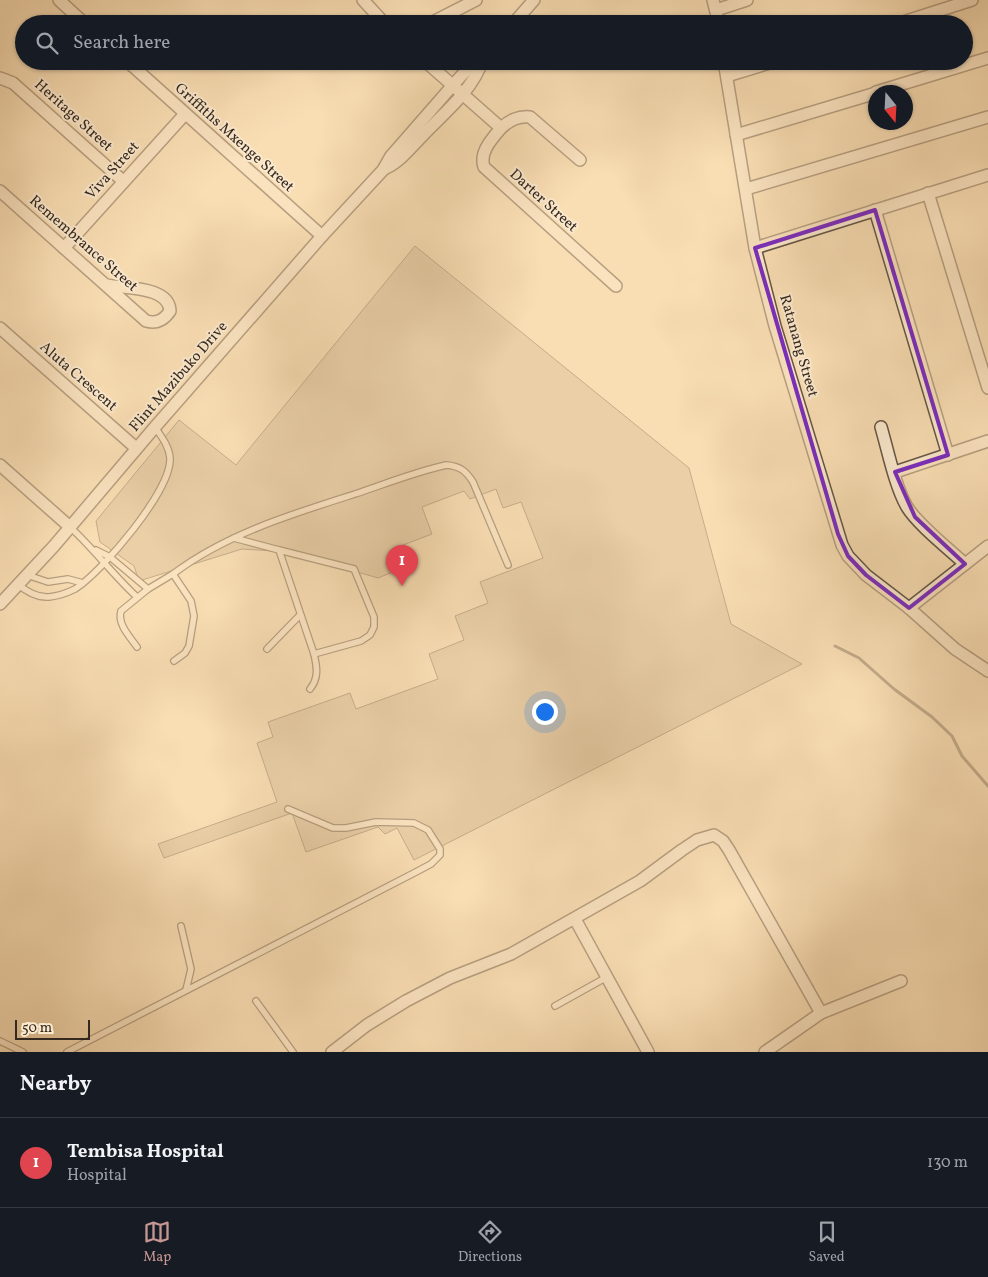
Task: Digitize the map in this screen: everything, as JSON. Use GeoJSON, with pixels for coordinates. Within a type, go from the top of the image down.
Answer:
{"type":"FeatureCollection","features":[{"type":"Feature","properties":{"kind":"street"},"geometry":{"type":"LineString","coordinates":[[59,0],[75,15]]}},
{"type":"Feature","properties":{"kind":"street"},"geometry":{"type":"LineString","coordinates":[[363,0],[377,15]]}},
{"type":"Feature","properties":{"kind":"street"},"geometry":{"type":"LineString","coordinates":[[447,15],[476,0]]}},
{"type":"Feature","properties":{"kind":"street"},"geometry":{"type":"LineString","coordinates":[[521,15],[534,0]]}},
{"type":"Feature","properties":{"kind":"street"},"geometry":{"type":"LineString","coordinates":[[715,5],[746,0]]}},
{"type":"Feature","properties":{"kind":"street"},"geometry":{"type":"LineString","coordinates":[[925,15],[972,0]]}},
{"type":"Feature","properties":{"kind":"street"},"geometry":{"type":"LineString","coordinates":[[973,63],[988,58]]}},
{"type":"Feature","properties":{"kind":"street","name":"Griffiths Mxenge Street"},"geometry":{"type":"LineString","coordinates":[[136,70],[322,236]]}},
{"type":"Feature","properties":{"kind":"street"},"geometry":{"type":"LineString","coordinates":[[436,70],[501,128],[514,119],[530,117],[580,160]]}},
{"type":"Feature","properties":{"kind":"street","name":"Flint Mazibuko Drive"},"geometry":{"type":"LineString","coordinates":[[0,604],[70,527],[136,448],[322,236],[383,170],[391,156],[467,70]]}},
{"type":"Feature","properties":{"kind":"street","name":"Flint Mazibuko Drive"},"geometry":{"type":"LineString","coordinates":[[383,170],[397,161],[463,93],[479,70]]}},
{"type":"Feature","properties":{"kind":"street","name":"Ratanang Street"},"geometry":{"type":"LineString","coordinates":[[726,70],[754,248],[775,326],[842,545],[848,556],[866,575],[909,608],[955,649],[988,671]]}},
{"type":"Feature","properties":{"kind":"street"},"geometry":{"type":"LineString","coordinates":[[727,76],[747,70]]}},
{"type":"Feature","properties":{"kind":"street"},"geometry":{"type":"LineString","coordinates":[[899,85],[948,70]]}},
{"type":"Feature","properties":{"kind":"street","name":"Heritage Street"},"geometry":{"type":"LineString","coordinates":[[0,78],[12,83],[124,181]]}},
{"type":"Feature","properties":{"kind":"street"},"geometry":{"type":"LineString","coordinates":[[736,135],[868,94]]}},
{"type":"Feature","properties":{"kind":"street","name":"Viva Street"},"geometry":{"type":"LineString","coordinates":[[64,248],[185,114]]}},
{"type":"Feature","properties":{"kind":"street"},"geometry":{"type":"LineString","coordinates":[[746,190],[988,117]]}},
{"type":"Feature","properties":{"kind":"street","name":"Darter Street"},"geometry":{"type":"LineString","coordinates":[[501,128],[484,152],[482,158],[484,167],[616,286]]}},
{"type":"Feature","properties":{"kind":"street"},"geometry":{"type":"LineString","coordinates":[[754,248],[928,193],[988,177]]}},
{"type":"Feature","properties":{"kind":"street","name":"Remembrance Street"},"geometry":{"type":"LineString","coordinates":[[0,191],[146,321],[154,323],[161,320],[170,311],[170,304],[162,295],[140,289],[107,285]]}},
{"type":"Feature","properties":{"kind":"street"},"geometry":{"type":"LineString","coordinates":[[928,193],[988,388]]}},
{"type":"Feature","properties":{"kind":"street"},"geometry":{"type":"LineString","coordinates":[[875,210],[948,455]]}},
{"type":"Feature","properties":{"kind":"street","name":"Aluta Crescent"},"geometry":{"type":"LineString","coordinates":[[0,328],[136,448]]}},
{"type":"Feature","properties":{"kind":"street"},"geometry":{"type":"LineString","coordinates":[[882,427],[907,507],[915,517],[965,564]]}},
{"type":"Feature","properties":{"kind":"street"},"geometry":{"type":"LineString","coordinates":[[895,472],[988,441]]}},
{"type":"Feature","properties":{"kind":"street"},"geometry":{"type":"LineString","coordinates":[[0,465],[70,527]]}},
{"type":"Feature","properties":{"kind":"street"},"geometry":{"type":"LineString","coordinates":[[909,608],[988,546]]}},
{"type":"Feature","properties":{"kind":"street"},"geometry":{"type":"LineString","coordinates":[[332,1052],[367,1025],[406,1001],[450,978],[511,954],[640,881],[698,840],[714,835],[719,836],[729,850],[820,1013]]}},
{"type":"Feature","properties":{"kind":"street"},"geometry":{"type":"LineString","coordinates":[[575,919],[648,1052]]}},
{"type":"Feature","properties":{"kind":"street"},"geometry":{"type":"LineString","coordinates":[[765,1052],[820,1013],[901,981]]}},
{"type":"Feature","properties":{"kind":"lane"},"geometry":{"type":"LineString","coordinates":[[18,585],[35,595],[49,597],[65,593],[83,583],[130,534],[157,494],[169,466],[170,458],[166,445],[155,427]]}},
{"type":"Feature","properties":{"kind":"lane"},"geometry":{"type":"LineString","coordinates":[[137,647],[122,625],[120,616],[125,606],[206,552],[233,538],[309,509],[446,465],[456,466],[466,471],[473,482],[508,565]]}},
{"type":"Feature","properties":{"kind":"lane"},"geometry":{"type":"LineString","coordinates":[[70,527],[137,597]]}},
{"type":"Feature","properties":{"kind":"lane"},"geometry":{"type":"LineString","coordinates":[[233,538],[354,569],[374,617],[374,627],[370,635],[361,642],[314,654]]}},
{"type":"Feature","properties":{"kind":"lane"},"geometry":{"type":"LineString","coordinates":[[92,548],[110,557],[148,589]]}},
{"type":"Feature","properties":{"kind":"lane"},"geometry":{"type":"LineString","coordinates":[[278,550],[314,654],[317,679],[310,689]]}},
{"type":"Feature","properties":{"kind":"lane"},"geometry":{"type":"LineString","coordinates":[[174,574],[192,601],[194,616],[189,646],[174,662]]}},
{"type":"Feature","properties":{"kind":"lane"},"geometry":{"type":"LineString","coordinates":[[27,575],[48,582],[68,579],[83,583]]}},
{"type":"Feature","properties":{"kind":"lane"},"geometry":{"type":"LineString","coordinates":[[267,649],[300,615]]}},
{"type":"Feature","properties":{"kind":"lane"},"geometry":{"type":"LineString","coordinates":[[67,1052],[414,873],[431,864],[440,855],[440,849],[431,834],[421,825],[407,822],[376,822],[346,828],[333,828],[317,823],[288,809]]}},
{"type":"Feature","properties":{"kind":"lane"},"geometry":{"type":"LineString","coordinates":[[181,926],[191,970],[186,990]]}},
{"type":"Feature","properties":{"kind":"lane"},"geometry":{"type":"LineString","coordinates":[[555,1006],[607,977]]}},
{"type":"Feature","properties":{"kind":"lane"},"geometry":{"type":"LineString","coordinates":[[256,1001],[293,1052]]}},
{"type":"Feature","properties":{"kind":"lane"},"geometry":{"type":"LineString","coordinates":[[2,1045],[23,1052]]}},
{"type":"Feature","properties":{"kind":"highlighted area"},"geometry":{"type":"Polygon","coordinates":[[[875,210],[948,455],[895,472],[915,517],[965,564],[909,608],[866,575],[848,556],[838,534],[755,248],[875,210]]]}},
{"type":"Feature","properties":{"kind":"shaded area"},"geometry":{"type":"Polygon","coordinates":[[[415,246],[689,468],[731,624],[802,664],[414,860],[397,828],[385,834],[378,827],[306,852],[292,813],[164,858],[158,844],[277,802],[257,743],[273,737],[268,722],[350,693],[356,709],[438,679],[429,654],[464,640],[455,616],[488,603],[480,582],[543,558],[521,502],[503,508],[496,489],[470,499],[464,491],[422,507],[432,534],[398,547],[405,567],[378,578],[289,552],[242,549],[139,581],[134,566],[100,542],[96,521],[179,420],[236,465],[415,246]]]}},
{"type":"Feature","properties":{"kind":"waterway"},"geometry":{"type":"LineString","coordinates":[[835,646],[859,658],[894,689],[932,717],[952,736],[962,756],[988,786]]}},
{"type":"Feature","properties":{"kind":"place","name":"Tembisa Hospital"},"geometry":{"type":"Point","coordinates":[402,586]}}]}
